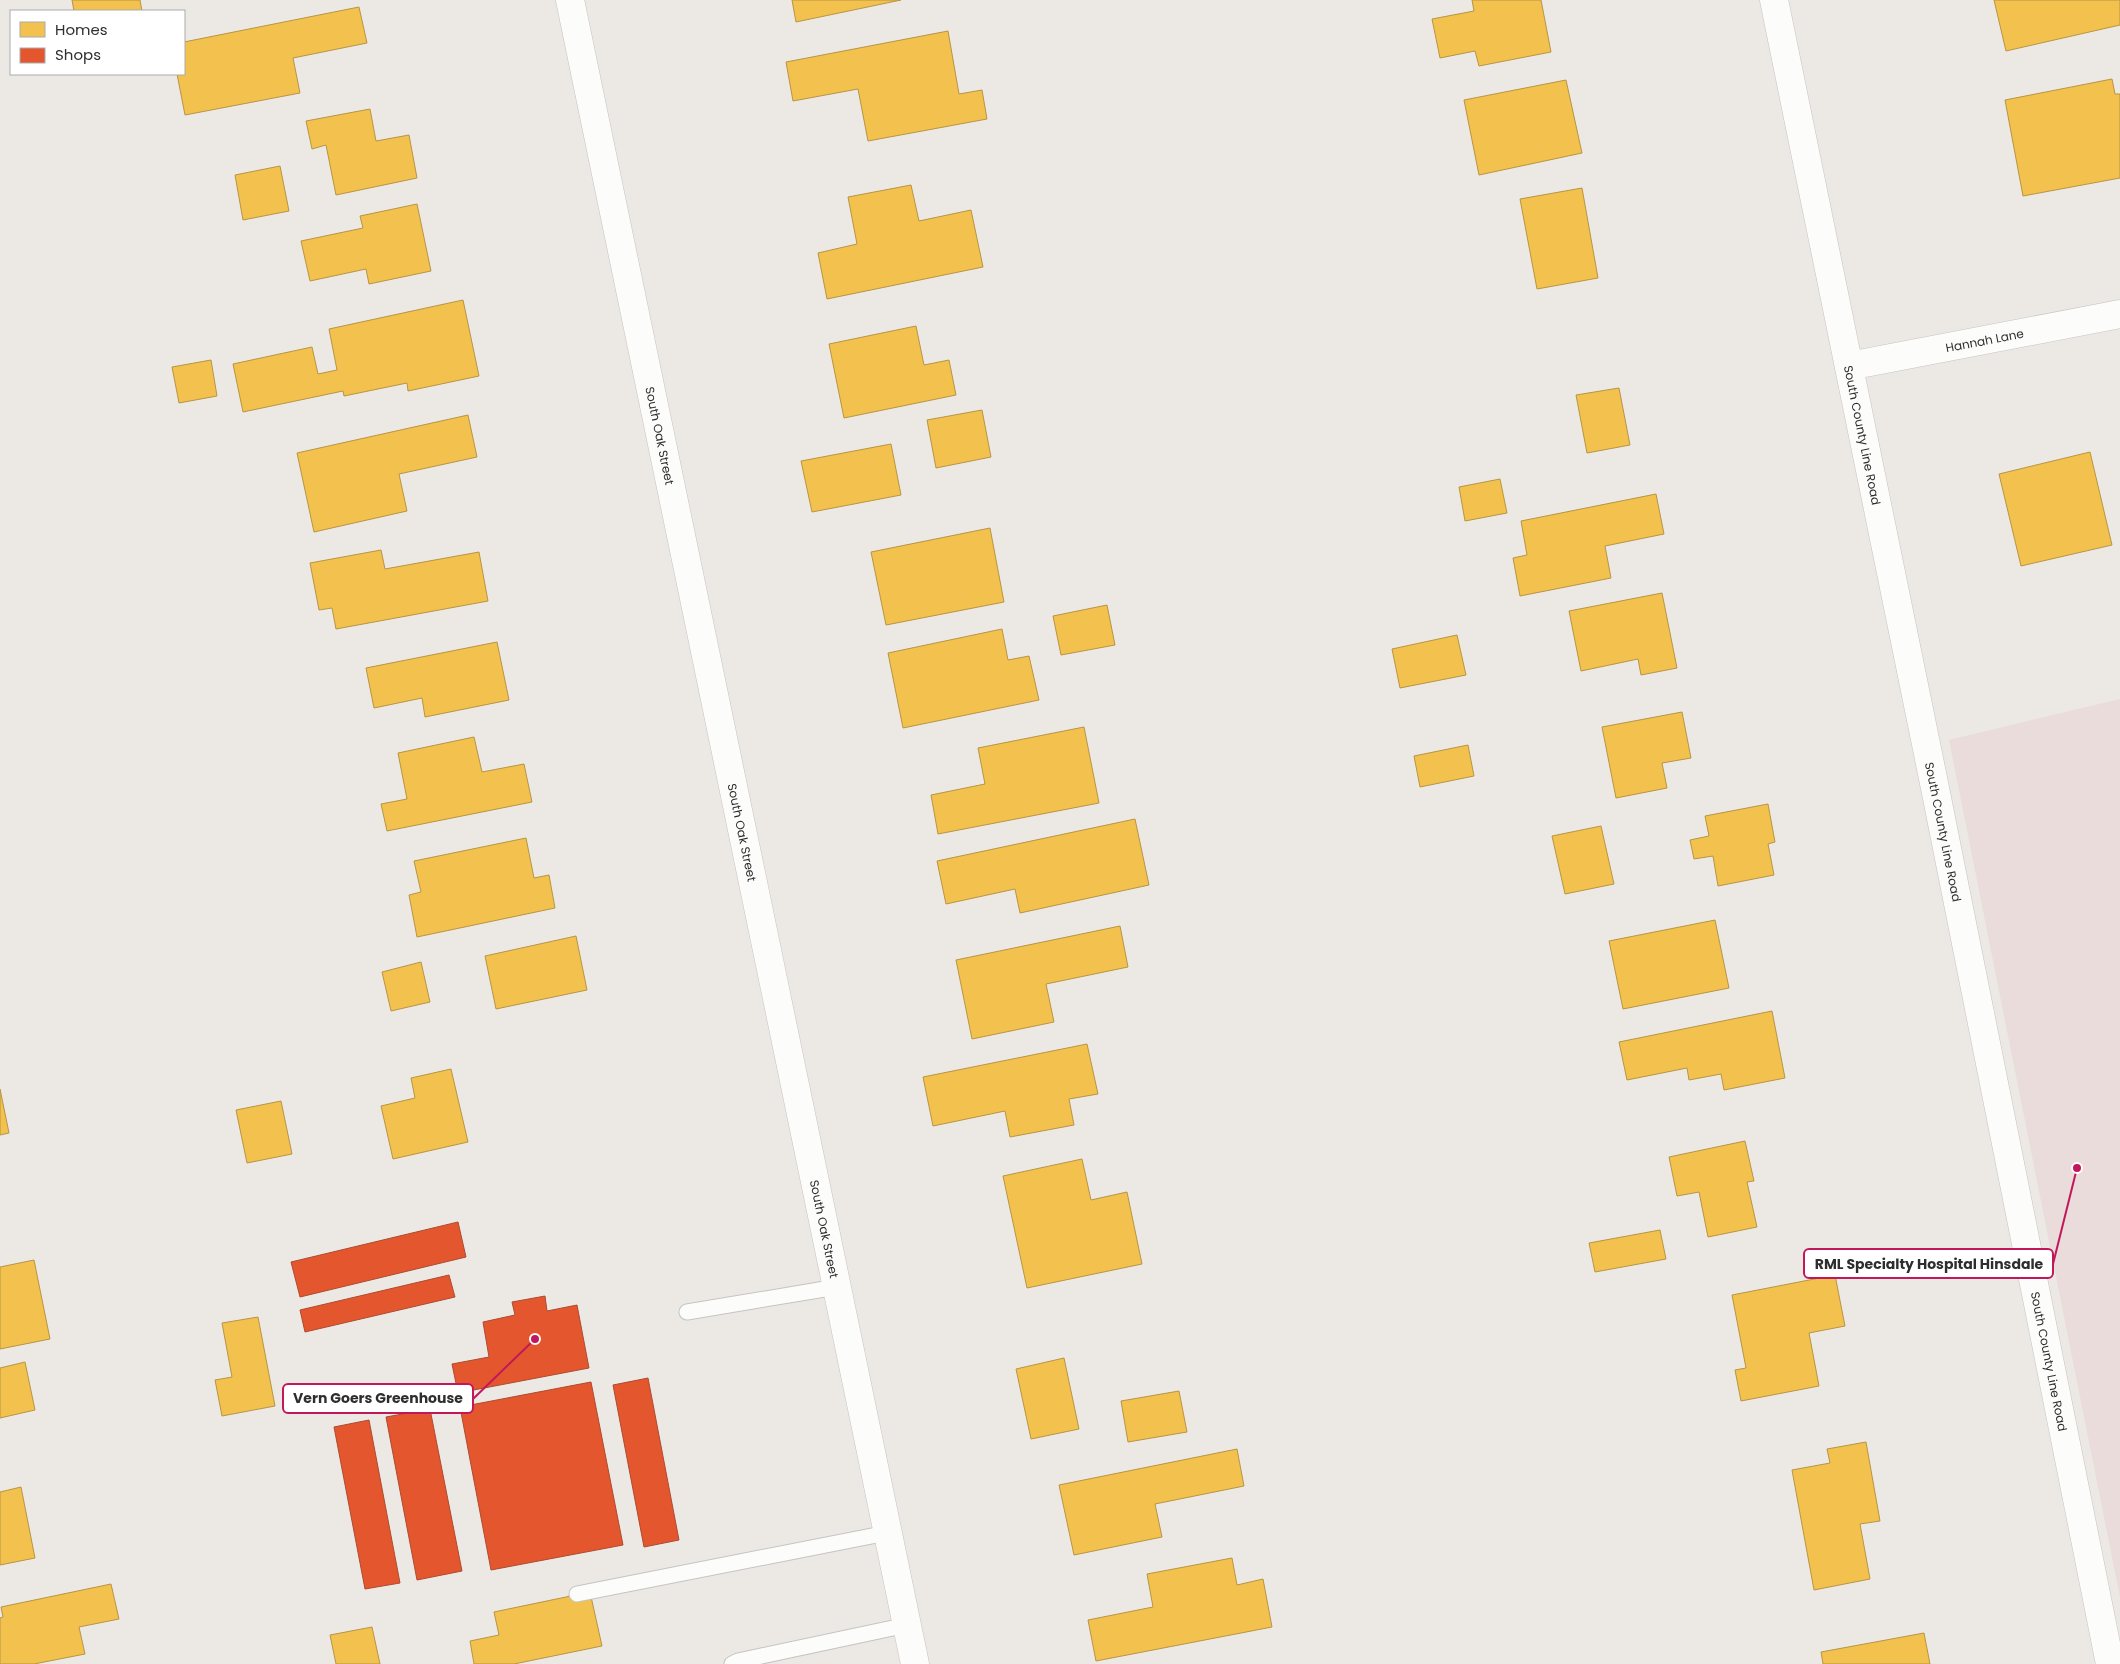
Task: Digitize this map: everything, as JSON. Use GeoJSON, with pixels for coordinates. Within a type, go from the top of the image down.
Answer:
{"type":"FeatureCollection","features":[{"type":"Feature","properties":{"kind":"street","name":"South Oak Street"},"geometry":{"type":"LineString","coordinates":[[570,0],[915,1664]]}},
{"type":"Feature","properties":{"kind":"street","name":"South County Line Road"},"geometry":{"type":"LineString","coordinates":[[1774,0],[1937,798],[2110,1664]]}},
{"type":"Feature","properties":{"kind":"street","name":"Hannah Lane"},"geometry":{"type":"LineString","coordinates":[[1849,366],[2120,314]]}},
{"type":"Feature","properties":{"kind":"lane"},"geometry":{"type":"LineString","coordinates":[[687,1312],[837,1287]]}},
{"type":"Feature","properties":{"kind":"lane"},"geometry":{"type":"LineString","coordinates":[[577,1594],[888,1532]]}},
{"type":"Feature","properties":{"kind":"lane"},"geometry":{"type":"LineString","coordinates":[[732,1664],[738,1661],[907,1624]]}},
{"type":"Feature","properties":{"kind":"shaded area"},"geometry":{"type":"Polygon","coordinates":[[[2120,699],[2120,1597],[1949,740],[2120,699]]]}},
{"type":"Feature","properties":{"kind":"building: Homes"},"geometry":{"type":"Polygon","coordinates":[[[72,0],[140,0],[142,10],[74,10],[72,0]]]}},
{"type":"Feature","properties":{"kind":"building: Homes"},"geometry":{"type":"Polygon","coordinates":[[[792,0],[901,0],[796,22],[792,0]]]}},
{"type":"Feature","properties":{"kind":"building: Homes"},"geometry":{"type":"Polygon","coordinates":[[[1472,0],[1541,0],[1551,52],[1479,66],[1475,51],[1440,58],[1432,19],[1474,11],[1472,0]]]}},
{"type":"Feature","properties":{"kind":"building: Homes"},"geometry":{"type":"Polygon","coordinates":[[[1994,0],[2120,0],[2120,25],[2006,51],[1994,0]]]}},
{"type":"Feature","properties":{"kind":"building: Homes"},"geometry":{"type":"Polygon","coordinates":[[[359,7],[367,43],[293,58],[300,93],[185,115],[177,75],[185,75],[185,42],[359,7]]]}},
{"type":"Feature","properties":{"kind":"building: Homes"},"geometry":{"type":"Polygon","coordinates":[[[948,31],[959,94],[982,90],[987,119],[868,141],[858,89],[793,101],[786,62],[948,31]]]}},
{"type":"Feature","properties":{"kind":"building: Homes"},"geometry":{"type":"Polygon","coordinates":[[[2112,79],[2115,94],[2120,94],[2120,178],[2023,196],[2005,100],[2112,79]]]}},
{"type":"Feature","properties":{"kind":"building: Homes"},"geometry":{"type":"Polygon","coordinates":[[[1566,80],[1582,153],[1479,175],[1464,100],[1566,80]]]}},
{"type":"Feature","properties":{"kind":"building: Homes"},"geometry":{"type":"Polygon","coordinates":[[[370,109],[376,141],[409,135],[417,178],[336,195],[326,145],[312,149],[306,121],[370,109]]]}},
{"type":"Feature","properties":{"kind":"building: Homes"},"geometry":{"type":"Polygon","coordinates":[[[280,166],[289,211],[243,220],[235,175],[280,166]]]}},
{"type":"Feature","properties":{"kind":"building: Homes"},"geometry":{"type":"Polygon","coordinates":[[[911,185],[919,221],[971,210],[983,267],[827,299],[818,253],[857,244],[848,197],[911,185]]]}},
{"type":"Feature","properties":{"kind":"building: Homes"},"geometry":{"type":"Polygon","coordinates":[[[1582,188],[1598,278],[1537,289],[1520,199],[1582,188]]]}},
{"type":"Feature","properties":{"kind":"building: Homes"},"geometry":{"type":"Polygon","coordinates":[[[417,204],[431,271],[369,284],[366,269],[310,281],[301,241],[363,228],[360,216],[417,204]]]}},
{"type":"Feature","properties":{"kind":"building: Homes"},"geometry":{"type":"Polygon","coordinates":[[[463,300],[479,376],[408,391],[407,383],[344,396],[343,391],[243,412],[233,364],[312,347],[318,374],[337,370],[329,329],[463,300]]]}},
{"type":"Feature","properties":{"kind":"building: Homes"},"geometry":{"type":"Polygon","coordinates":[[[916,326],[924,365],[949,360],[956,395],[844,418],[829,344],[916,326]]]}},
{"type":"Feature","properties":{"kind":"building: Homes"},"geometry":{"type":"Polygon","coordinates":[[[211,360],[217,396],[179,403],[172,367],[211,360]]]}},
{"type":"Feature","properties":{"kind":"building: Homes"},"geometry":{"type":"Polygon","coordinates":[[[1619,388],[1630,445],[1587,453],[1576,395],[1619,388]]]}},
{"type":"Feature","properties":{"kind":"building: Homes"},"geometry":{"type":"Polygon","coordinates":[[[982,410],[991,457],[936,468],[927,420],[982,410]]]}},
{"type":"Feature","properties":{"kind":"building: Homes"},"geometry":{"type":"Polygon","coordinates":[[[468,415],[477,457],[399,474],[407,511],[314,532],[297,453],[468,415]]]}},
{"type":"Feature","properties":{"kind":"building: Homes"},"geometry":{"type":"Polygon","coordinates":[[[891,444],[901,495],[812,512],[801,461],[891,444]]]}},
{"type":"Feature","properties":{"kind":"building: Homes"},"geometry":{"type":"Polygon","coordinates":[[[2090,452],[2112,545],[2021,566],[1999,474],[2090,452]]]}},
{"type":"Feature","properties":{"kind":"building: Homes"},"geometry":{"type":"Polygon","coordinates":[[[1500,479],[1507,513],[1465,521],[1459,487],[1500,479]]]}},
{"type":"Feature","properties":{"kind":"building: Homes"},"geometry":{"type":"Polygon","coordinates":[[[1656,494],[1664,534],[1605,546],[1611,578],[1520,596],[1513,558],[1527,555],[1521,521],[1656,494]]]}},
{"type":"Feature","properties":{"kind":"building: Homes"},"geometry":{"type":"Polygon","coordinates":[[[990,528],[1004,602],[886,625],[871,552],[990,528]]]}},
{"type":"Feature","properties":{"kind":"building: Homes"},"geometry":{"type":"Polygon","coordinates":[[[381,550],[385,569],[479,552],[488,601],[336,629],[332,608],[319,610],[310,563],[381,550]]]}},
{"type":"Feature","properties":{"kind":"building: Homes"},"geometry":{"type":"Polygon","coordinates":[[[1662,593],[1677,668],[1641,675],[1638,659],[1581,671],[1569,611],[1662,593]]]}},
{"type":"Feature","properties":{"kind":"building: Homes"},"geometry":{"type":"Polygon","coordinates":[[[1107,605],[1115,645],[1061,655],[1053,616],[1107,605]]]}},
{"type":"Feature","properties":{"kind":"building: Homes"},"geometry":{"type":"Polygon","coordinates":[[[1002,629],[1008,660],[1029,656],[1039,700],[903,728],[888,653],[1002,629]]]}},
{"type":"Feature","properties":{"kind":"building: Homes"},"geometry":{"type":"Polygon","coordinates":[[[1457,635],[1466,675],[1400,688],[1392,649],[1457,635]]]}},
{"type":"Feature","properties":{"kind":"building: Homes"},"geometry":{"type":"Polygon","coordinates":[[[497,642],[509,700],[425,717],[422,698],[374,708],[366,668],[497,642]]]}},
{"type":"Feature","properties":{"kind":"building: Homes"},"geometry":{"type":"Polygon","coordinates":[[[1682,712],[1691,758],[1662,763],[1667,788],[1616,798],[1602,727],[1682,712]]]}},
{"type":"Feature","properties":{"kind":"building: Homes"},"geometry":{"type":"Polygon","coordinates":[[[1084,727],[1099,803],[938,834],[931,795],[985,784],[978,748],[1084,727]]]}},
{"type":"Feature","properties":{"kind":"building: Homes"},"geometry":{"type":"Polygon","coordinates":[[[474,737],[482,772],[524,764],[532,802],[387,831],[381,804],[407,799],[398,753],[474,737]]]}},
{"type":"Feature","properties":{"kind":"building: Homes"},"geometry":{"type":"Polygon","coordinates":[[[1468,745],[1474,776],[1420,787],[1414,756],[1468,745]]]}},
{"type":"Feature","properties":{"kind":"building: Homes"},"geometry":{"type":"Polygon","coordinates":[[[1768,804],[1775,842],[1768,844],[1774,875],[1718,886],[1713,856],[1694,859],[1690,840],[1709,836],[1705,816],[1768,804]]]}},
{"type":"Feature","properties":{"kind":"building: Homes"},"geometry":{"type":"Polygon","coordinates":[[[1135,819],[1149,885],[1020,913],[1015,889],[946,904],[937,861],[1135,819]]]}},
{"type":"Feature","properties":{"kind":"building: Homes"},"geometry":{"type":"Polygon","coordinates":[[[1601,826],[1614,884],[1565,894],[1552,836],[1601,826]]]}},
{"type":"Feature","properties":{"kind":"building: Homes"},"geometry":{"type":"Polygon","coordinates":[[[526,838],[534,878],[549,875],[555,908],[417,937],[409,895],[421,892],[414,861],[526,838]]]}},
{"type":"Feature","properties":{"kind":"building: Homes"},"geometry":{"type":"Polygon","coordinates":[[[1715,920],[1729,988],[1623,1009],[1609,941],[1715,920]]]}},
{"type":"Feature","properties":{"kind":"building: Homes"},"geometry":{"type":"Polygon","coordinates":[[[1120,926],[1128,967],[1046,984],[1054,1022],[972,1039],[956,960],[1120,926]]]}},
{"type":"Feature","properties":{"kind":"building: Homes"},"geometry":{"type":"Polygon","coordinates":[[[576,936],[587,990],[496,1009],[485,956],[576,936]]]}},
{"type":"Feature","properties":{"kind":"building: Homes"},"geometry":{"type":"Polygon","coordinates":[[[421,962],[430,1002],[391,1011],[382,972],[421,962]]]}},
{"type":"Feature","properties":{"kind":"building: Homes"},"geometry":{"type":"Polygon","coordinates":[[[1772,1011],[1785,1078],[1724,1090],[1721,1074],[1689,1080],[1687,1068],[1627,1080],[1619,1042],[1772,1011]]]}},
{"type":"Feature","properties":{"kind":"building: Homes"},"geometry":{"type":"Polygon","coordinates":[[[1087,1044],[1098,1094],[1069,1099],[1074,1125],[1010,1137],[1005,1111],[933,1126],[923,1077],[1087,1044]]]}},
{"type":"Feature","properties":{"kind":"building: Homes"},"geometry":{"type":"Polygon","coordinates":[[[451,1069],[468,1142],[393,1159],[381,1106],[415,1098],[411,1078],[451,1069]]]}},
{"type":"Feature","properties":{"kind":"building: Homes"},"geometry":{"type":"Polygon","coordinates":[[[0,1089],[9,1133],[0,1135],[0,1089]]]}},
{"type":"Feature","properties":{"kind":"building: Homes"},"geometry":{"type":"Polygon","coordinates":[[[281,1101],[292,1154],[247,1163],[236,1110],[281,1101]]]}},
{"type":"Feature","properties":{"kind":"building: Homes"},"geometry":{"type":"Polygon","coordinates":[[[1745,1141],[1754,1181],[1747,1182],[1757,1227],[1708,1237],[1699,1192],[1677,1196],[1669,1157],[1745,1141]]]}},
{"type":"Feature","properties":{"kind":"building: Homes"},"geometry":{"type":"Polygon","coordinates":[[[1082,1159],[1091,1200],[1127,1192],[1142,1264],[1027,1288],[1003,1176],[1082,1159]]]}},
{"type":"Feature","properties":{"kind":"building: Homes"},"geometry":{"type":"Polygon","coordinates":[[[1660,1230],[1666,1259],[1595,1272],[1589,1243],[1660,1230]]]}},
{"type":"Feature","properties":{"kind":"building: Homes"},"geometry":{"type":"Polygon","coordinates":[[[34,1260],[50,1339],[0,1349],[0,1267],[34,1260]]]}},
{"type":"Feature","properties":{"kind":"building: Homes"},"geometry":{"type":"Polygon","coordinates":[[[1835,1275],[1845,1326],[1809,1333],[1819,1386],[1741,1401],[1735,1370],[1746,1368],[1732,1295],[1835,1275]]]}},
{"type":"Feature","properties":{"kind":"building: Homes"},"geometry":{"type":"Polygon","coordinates":[[[258,1317],[275,1406],[222,1416],[215,1380],[232,1377],[222,1323],[258,1317]]]}},
{"type":"Feature","properties":{"kind":"building: Homes"},"geometry":{"type":"Polygon","coordinates":[[[1064,1358],[1079,1429],[1031,1439],[1016,1369],[1064,1358]]]}},
{"type":"Feature","properties":{"kind":"building: Homes"},"geometry":{"type":"Polygon","coordinates":[[[25,1362],[35,1410],[0,1418],[0,1368],[25,1362]]]}},
{"type":"Feature","properties":{"kind":"building: Homes"},"geometry":{"type":"Polygon","coordinates":[[[1179,1391],[1187,1432],[1128,1442],[1121,1401],[1179,1391]]]}},
{"type":"Feature","properties":{"kind":"building: Homes"},"geometry":{"type":"Polygon","coordinates":[[[1866,1442],[1880,1521],[1860,1524],[1870,1579],[1814,1590],[1792,1470],[1830,1463],[1827,1449],[1866,1442]]]}},
{"type":"Feature","properties":{"kind":"building: Homes"},"geometry":{"type":"Polygon","coordinates":[[[1237,1449],[1244,1486],[1155,1504],[1162,1537],[1074,1555],[1059,1485],[1237,1449]]]}},
{"type":"Feature","properties":{"kind":"building: Homes"},"geometry":{"type":"Polygon","coordinates":[[[21,1487],[35,1558],[0,1565],[0,1492],[21,1487]]]}},
{"type":"Feature","properties":{"kind":"building: Homes"},"geometry":{"type":"Polygon","coordinates":[[[1232,1558],[1237,1585],[1263,1579],[1272,1627],[1096,1661],[1088,1620],[1153,1607],[1147,1574],[1232,1558]]]}},
{"type":"Feature","properties":{"kind":"building: Homes"},"geometry":{"type":"Polygon","coordinates":[[[111,1584],[119,1619],[79,1627],[85,1654],[34,1664],[0,1664],[0,1618],[3,1617],[1,1607],[111,1584]]]}},
{"type":"Feature","properties":{"kind":"building: Homes"},"geometry":{"type":"Polygon","coordinates":[[[590,1592],[602,1646],[514,1664],[474,1664],[470,1641],[499,1635],[494,1612],[590,1592]]]}},
{"type":"Feature","properties":{"kind":"building: Homes"},"geometry":{"type":"Polygon","coordinates":[[[372,1627],[380,1664],[336,1664],[330,1635],[372,1627]]]}},
{"type":"Feature","properties":{"kind":"building: Homes"},"geometry":{"type":"Polygon","coordinates":[[[1924,1633],[1930,1664],[1823,1664],[1821,1652],[1924,1633]]]}},
{"type":"Feature","properties":{"kind":"building: Shops"},"geometry":{"type":"Polygon","coordinates":[[[458,1222],[466,1257],[300,1297],[291,1262],[458,1222]]]}},
{"type":"Feature","properties":{"kind":"building: Shops"},"geometry":{"type":"Polygon","coordinates":[[[449,1275],[455,1297],[305,1332],[300,1310],[449,1275]]]}},
{"type":"Feature","properties":{"kind":"building: Shops"},"geometry":{"type":"Polygon","coordinates":[[[545,1296],[547,1311],[577,1305],[589,1368],[458,1393],[452,1364],[489,1357],[483,1322],[515,1315],[512,1302],[545,1296]]]}},
{"type":"Feature","properties":{"kind":"building: Shops"},"geometry":{"type":"Polygon","coordinates":[[[648,1378],[679,1540],[644,1547],[613,1385],[648,1378]]]}},
{"type":"Feature","properties":{"kind":"building: Shops"},"geometry":{"type":"Polygon","coordinates":[[[591,1382],[623,1545],[491,1570],[460,1407],[591,1382]]]}},
{"type":"Feature","properties":{"kind":"building: Shops"},"geometry":{"type":"Polygon","coordinates":[[[430,1409],[462,1571],[417,1580],[386,1417],[430,1409]]]}},
{"type":"Feature","properties":{"kind":"building: Shops"},"geometry":{"type":"Polygon","coordinates":[[[369,1420],[400,1583],[365,1589],[334,1427],[369,1420]]]}},
{"type":"Feature","properties":{"kind":"place","name":"RML Specialty Hospital Hinsdale"},"geometry":{"type":"Point","coordinates":[2077,1168]}},
{"type":"Feature","properties":{"kind":"place","name":"Vern Goers Greenhouse"},"geometry":{"type":"Point","coordinates":[535,1339]}}]}
